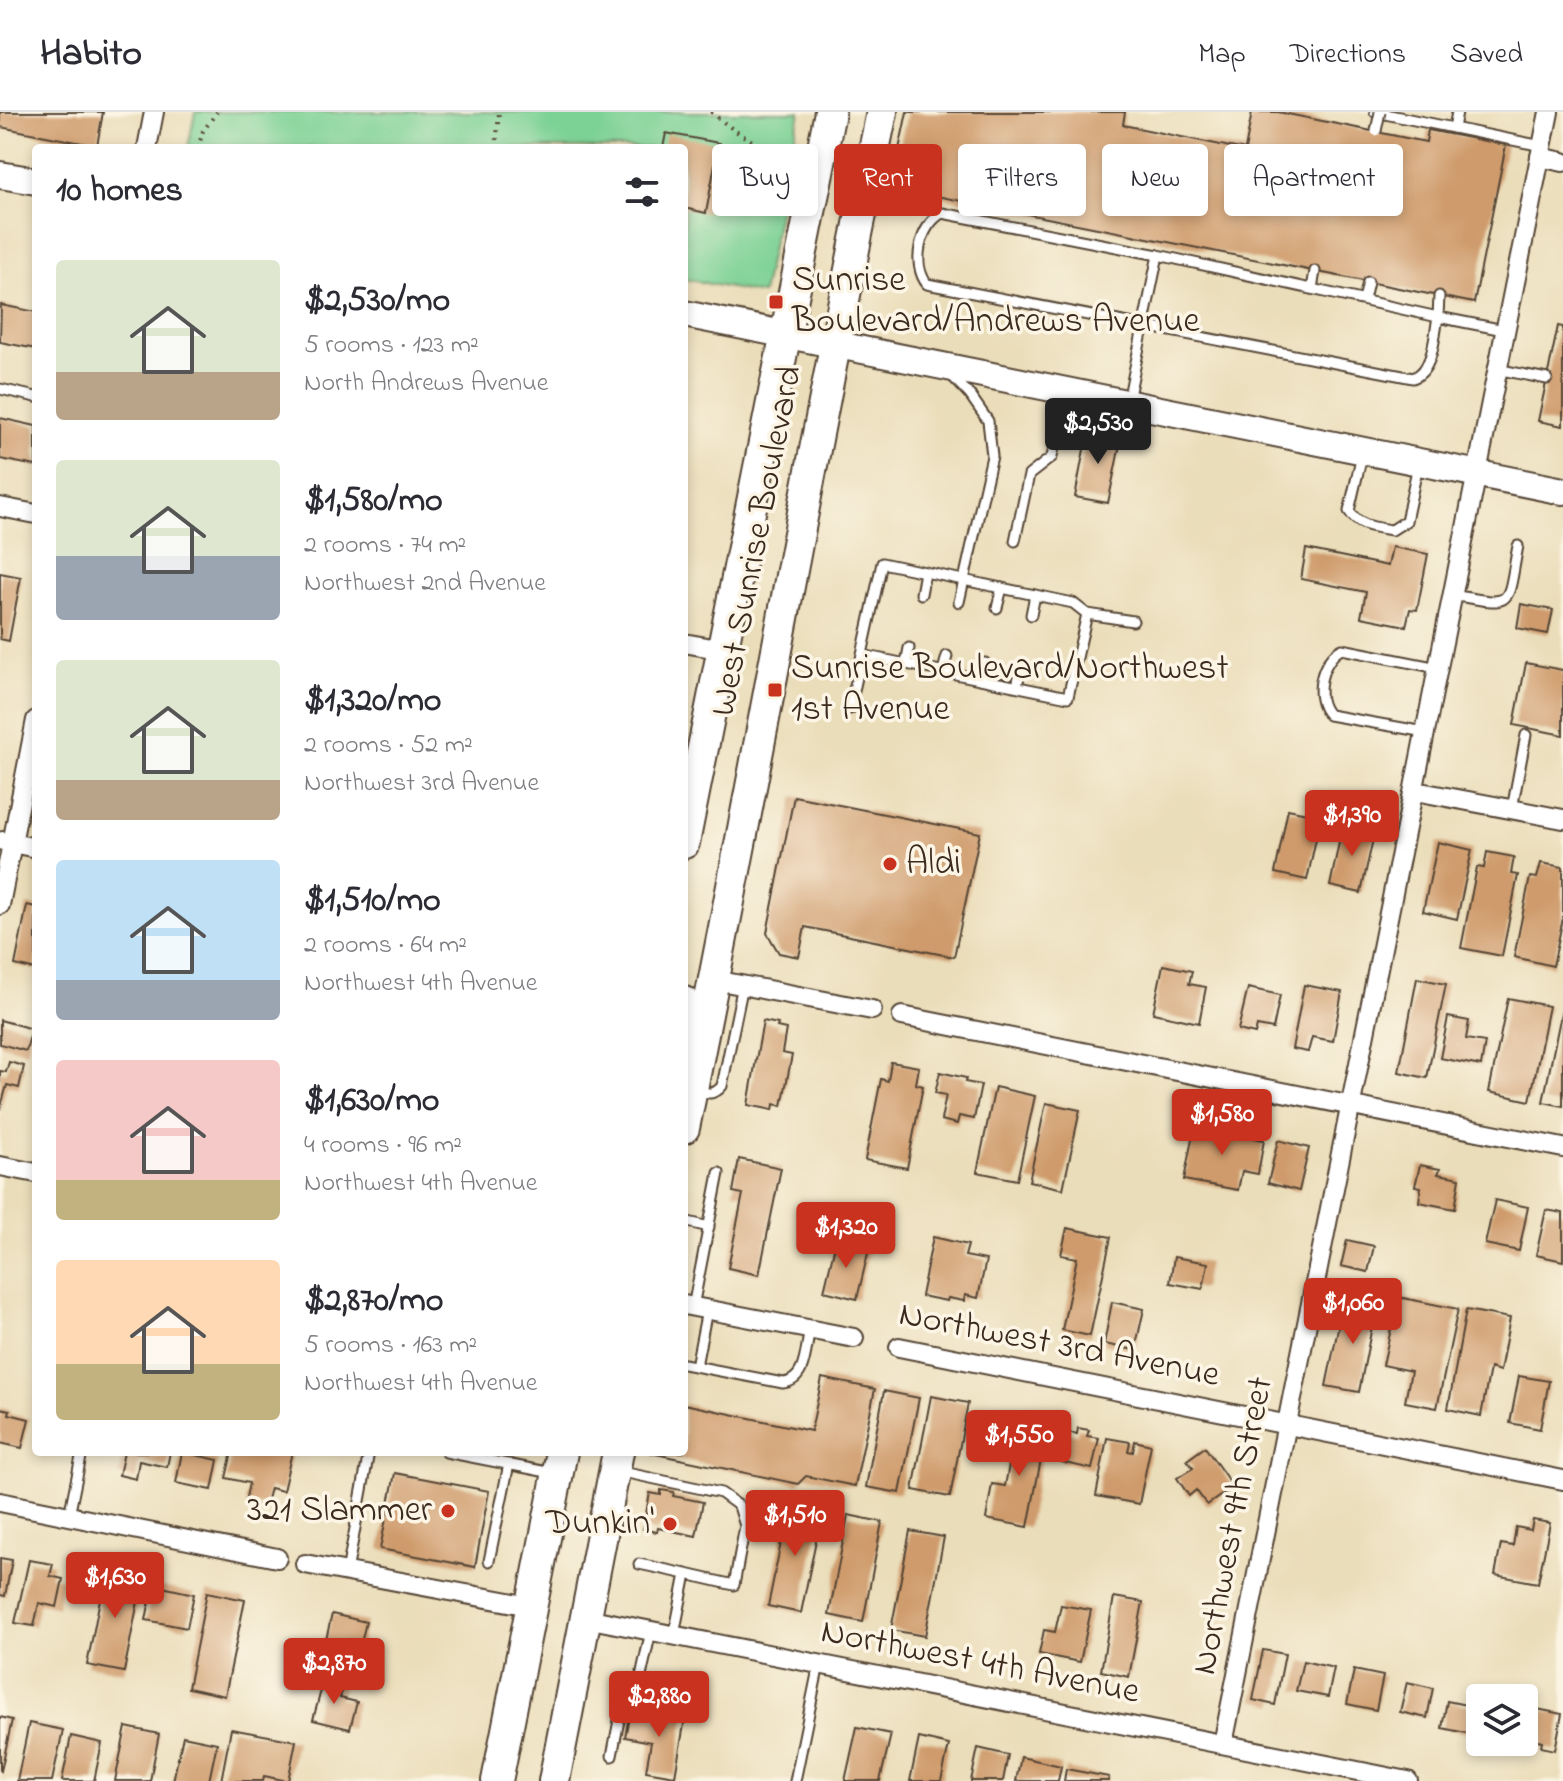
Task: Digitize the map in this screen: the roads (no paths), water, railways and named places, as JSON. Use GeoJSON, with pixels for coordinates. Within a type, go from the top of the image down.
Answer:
{"type":"FeatureCollection","features":[{"type":"Feature","properties":{"kind":"main road","name":"West Sunrise Boulevard"},"geometry":{"type":"LineString","coordinates":[[688,802],[691,772],[723,650],[830,112]]}},
{"type":"Feature","properties":{"kind":"main road","name":"West Sunrise Boulevard"},"geometry":{"type":"LineString","coordinates":[[688,1108],[694,1079],[729,982],[833,345],[882,112]]}},
{"type":"Feature","properties":{"kind":"main road"},"geometry":{"type":"LineString","coordinates":[[0,175],[32,180]]}},
{"type":"Feature","properties":{"kind":"main road"},"geometry":{"type":"LineString","coordinates":[[688,315],[1563,491]]}},
{"type":"Feature","properties":{"kind":"main road"},"geometry":{"type":"LineString","coordinates":[[688,1033],[694,1079]]}},
{"type":"Feature","properties":{"kind":"main road"},"geometry":{"type":"LineString","coordinates":[[554,1781],[616,1461]]}},
{"type":"Feature","properties":{"kind":"main road"},"geometry":{"type":"LineString","coordinates":[[497,1781],[560,1463]]}},
{"type":"Feature","properties":{"kind":"street"},"geometry":{"type":"LineString","coordinates":[[148,144],[154,112]]}},
{"type":"Feature","properties":{"kind":"street","name":"Northwest 9th Street"},"geometry":{"type":"LineString","coordinates":[[1223,1744],[1549,112]]}},
{"type":"Feature","properties":{"kind":"street"},"geometry":{"type":"LineString","coordinates":[[1541,152],[1563,162]]}},
{"type":"Feature","properties":{"kind":"street"},"geometry":{"type":"LineString","coordinates":[[0,507],[32,513]]}},
{"type":"Feature","properties":{"kind":"street"},"geometry":{"type":"LineString","coordinates":[[688,644],[723,650]]}},
{"type":"Feature","properties":{"kind":"street"},"geometry":{"type":"LineString","coordinates":[[0,905],[6,842],[32,736]]}},
{"type":"Feature","properties":{"kind":"street"},"geometry":{"type":"LineString","coordinates":[[1415,791],[1563,819]]}},
{"type":"Feature","properties":{"kind":"street"},"geometry":{"type":"LineString","coordinates":[[6,842],[32,847]]}},
{"type":"Feature","properties":{"kind":"street"},"geometry":{"type":"LineString","coordinates":[[729,982],[872,1010]]}},
{"type":"Feature","properties":{"kind":"street"},"geometry":{"type":"LineString","coordinates":[[902,1016],[1563,1148]]}},
{"type":"Feature","properties":{"kind":"street"},"geometry":{"type":"LineString","coordinates":[[0,1166],[32,1172]]}},
{"type":"Feature","properties":{"kind":"street","name":"Northwest 3rd Avenue"},"geometry":{"type":"LineString","coordinates":[[695,1307],[854,1338]]}},
{"type":"Feature","properties":{"kind":"street","name":"Northwest 3rd Avenue"},"geometry":{"type":"LineString","coordinates":[[899,1347],[1563,1480]]}},
{"type":"Feature","properties":{"kind":"street"},"geometry":{"type":"LineString","coordinates":[[0,1502],[277,1558]]}},
{"type":"Feature","properties":{"kind":"street"},"geometry":{"type":"LineString","coordinates":[[305,1564],[530,1606]]}},
{"type":"Feature","properties":{"kind":"street","name":"Northwest 4th Avenue"},"geometry":{"type":"LineString","coordinates":[[586,1618],[1408,1781]]}},
{"type":"Feature","properties":{"kind":"lane"},"geometry":{"type":"LineString","coordinates":[[1376,131],[1378,112],[1500,138],[1541,152]]}},
{"type":"Feature","properties":{"kind":"lane"},"geometry":{"type":"LineString","coordinates":[[1454,128],[1457,112]]}},
{"type":"Feature","properties":{"kind":"lane"},"geometry":{"type":"LineString","coordinates":[[1439,296],[1438,317],[1428,366],[1422,375],[1413,378],[927,284],[920,275],[918,264],[925,228],[942,213],[1158,255],[1438,317],[1504,330]]}},
{"type":"Feature","properties":{"kind":"lane"},"geometry":{"type":"LineString","coordinates":[[1127,404],[1158,255]]}},
{"type":"Feature","properties":{"kind":"lane"},"geometry":{"type":"LineString","coordinates":[[1312,289],[1315,271]]}},
{"type":"Feature","properties":{"kind":"lane"},"geometry":{"type":"LineString","coordinates":[[1364,300],[1368,282]]}},
{"type":"Feature","properties":{"kind":"lane"},"geometry":{"type":"LineString","coordinates":[[943,367],[970,395],[988,421],[992,456],[959,602]]}},
{"type":"Feature","properties":{"kind":"lane"},"geometry":{"type":"LineString","coordinates":[[1496,369],[1547,379]]}},
{"type":"Feature","properties":{"kind":"lane"},"geometry":{"type":"LineString","coordinates":[[0,389],[32,396]]}},
{"type":"Feature","properties":{"kind":"lane"},"geometry":{"type":"LineString","coordinates":[[1015,541],[1029,475],[1052,457],[1066,392]]}},
{"type":"Feature","properties":{"kind":"lane"},"geometry":{"type":"LineString","coordinates":[[1362,451],[1349,511],[1354,519],[1363,524],[1392,530],[1406,521],[1419,463]]}},
{"type":"Feature","properties":{"kind":"lane"},"geometry":{"type":"LineString","coordinates":[[1452,595],[1494,603],[1502,601],[1508,595],[1518,546]]}},
{"type":"Feature","properties":{"kind":"lane"},"geometry":{"type":"LineString","coordinates":[[850,709],[882,563],[1073,603],[1087,614],[1133,621]]}},
{"type":"Feature","properties":{"kind":"lane"},"geometry":{"type":"LineString","coordinates":[[921,594],[925,572]]}},
{"type":"Feature","properties":{"kind":"lane"},"geometry":{"type":"LineString","coordinates":[[997,608],[1002,588]]}},
{"type":"Feature","properties":{"kind":"lane"},"geometry":{"type":"LineString","coordinates":[[1031,615],[1035,595]]}},
{"type":"Feature","properties":{"kind":"lane"},"geometry":{"type":"LineString","coordinates":[[862,655],[1068,697],[1087,614]]}},
{"type":"Feature","properties":{"kind":"lane"},"geometry":{"type":"LineString","coordinates":[[906,664],[909,648]]}},
{"type":"Feature","properties":{"kind":"lane"},"geometry":{"type":"LineString","coordinates":[[1426,733],[1329,715],[1319,699],[1326,662],[1342,649],[1438,668]]}},
{"type":"Feature","properties":{"kind":"lane"},"geometry":{"type":"LineString","coordinates":[[943,671],[947,656]]}},
{"type":"Feature","properties":{"kind":"lane"},"geometry":{"type":"LineString","coordinates":[[982,679],[985,663]]}},
{"type":"Feature","properties":{"kind":"lane"},"geometry":{"type":"LineString","coordinates":[[1017,686],[1021,668]]}},
{"type":"Feature","properties":{"kind":"lane"},"geometry":{"type":"LineString","coordinates":[[1512,809],[1526,735]]}},
{"type":"Feature","properties":{"kind":"lane"},"geometry":{"type":"LineString","coordinates":[[696,1366],[695,1307],[719,1173]]}},
{"type":"Feature","properties":{"kind":"lane"},"geometry":{"type":"LineString","coordinates":[[688,1222],[709,1227]]}},
{"type":"Feature","properties":{"kind":"lane"},"geometry":{"type":"LineString","coordinates":[[688,1365],[783,1383],[793,1382],[800,1376],[810,1329]]}},
{"type":"Feature","properties":{"kind":"lane"},"geometry":{"type":"LineString","coordinates":[[69,1516],[81,1456]]}},
{"type":"Feature","properties":{"kind":"lane"},"geometry":{"type":"LineString","coordinates":[[347,1572],[368,1456]]}},
{"type":"Feature","properties":{"kind":"lane"},"geometry":{"type":"LineString","coordinates":[[467,1456],[509,1464],[560,1463]]}},
{"type":"Feature","properties":{"kind":"lane"},"geometry":{"type":"LineString","coordinates":[[616,1461],[721,1493],[739,1506],[745,1526],[734,1585],[639,1564]]}},
{"type":"Feature","properties":{"kind":"lane"},"geometry":{"type":"LineString","coordinates":[[489,1561],[509,1464]]}},
{"type":"Feature","properties":{"kind":"lane"},"geometry":{"type":"LineString","coordinates":[[674,1635],[686,1574]]}},
{"type":"Feature","properties":{"kind":"lane"},"geometry":{"type":"LineString","coordinates":[[612,1756],[622,1705],[638,1690],[651,1631]]}},
{"type":"Feature","properties":{"kind":"lane"},"geometry":{"type":"LineString","coordinates":[[795,1781],[819,1664]]}},
{"type":"Feature","properties":{"kind":"place","name":"Sunrise Boulevard/Andrews Avenue"},"geometry":{"type":"Point","coordinates":[776,302]}},
{"type":"Feature","properties":{"kind":"place","name":"Sunrise Boulevard/Northwest 1st Avenue"},"geometry":{"type":"Point","coordinates":[775,690]}},
{"type":"Feature","properties":{"kind":"place","name":"Aldi"},"geometry":{"type":"Point","coordinates":[890,864]}},
{"type":"Feature","properties":{"kind":"place","name":"321 Slammer"},"geometry":{"type":"Point","coordinates":[448,1511]}},
{"type":"Feature","properties":{"kind":"place","name":"Dunkin'"},"geometry":{"type":"Point","coordinates":[670,1524]}}]}
